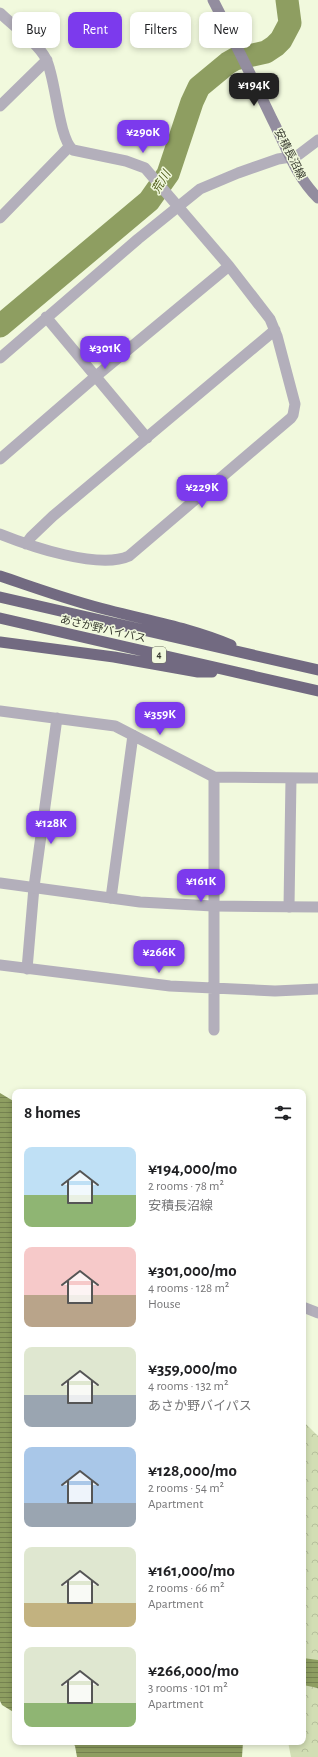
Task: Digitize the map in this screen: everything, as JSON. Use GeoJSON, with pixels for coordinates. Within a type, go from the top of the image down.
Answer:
{"type":"FeatureCollection","features":[{"type":"Feature","properties":{"kind":"highway"},"geometry":{"type":"LineString","coordinates":[[0,576],[108,610],[204,634],[258,657]]}},
{"type":"Feature","properties":{"kind":"highway","name":"あさか野バイパス"},"geometry":{"type":"LineString","coordinates":[[0,597],[318,670]]}},
{"type":"Feature","properties":{"kind":"highway","name":"あさか野バイパス"},"geometry":{"type":"LineString","coordinates":[[0,618],[318,691]]}},
{"type":"Feature","properties":{"kind":"highway"},"geometry":{"type":"LineString","coordinates":[[0,642],[114,657],[198,672],[233,672]]}},
{"type":"Feature","properties":{"kind":"main road","name":"安積長沼線"},"geometry":{"type":"LineString","coordinates":[[213,0],[290,158],[306,184],[318,198]]}},
{"type":"Feature","properties":{"kind":"street"},"geometry":{"type":"LineString","coordinates":[[0,13],[40,50],[47,60],[63,129],[69,147],[73,150],[136,164],[145,168],[229,266],[270,319],[275,330],[295,404],[293,415],[130,556],[124,558],[93,559],[66,555],[26,544],[0,534]]}},
{"type":"Feature","properties":{"kind":"street"},"geometry":{"type":"LineString","coordinates":[[0,106],[47,60]]}},
{"type":"Feature","properties":{"kind":"street"},"geometry":{"type":"LineString","coordinates":[[0,358],[46,317],[178,206],[208,184],[278,159],[290,158],[302,154],[318,140]]}},
{"type":"Feature","properties":{"kind":"street"},"geometry":{"type":"LineString","coordinates":[[0,218],[69,147]]}},
{"type":"Feature","properties":{"kind":"street"},"geometry":{"type":"LineString","coordinates":[[0,459],[95,377],[229,266]]}},
{"type":"Feature","properties":{"kind":"street"},"geometry":{"type":"LineString","coordinates":[[46,317],[147,438]]}},
{"type":"Feature","properties":{"kind":"street"},"geometry":{"type":"LineString","coordinates":[[26,544],[31,537],[53,516],[275,330]]}},
{"type":"Feature","properties":{"kind":"street"},"geometry":{"type":"LineString","coordinates":[[0,711],[109,725],[133,735],[214,777],[318,778]]}},
{"type":"Feature","properties":{"kind":"street"},"geometry":{"type":"LineString","coordinates":[[27,969],[34,886],[57,718]]}},
{"type":"Feature","properties":{"kind":"street"},"geometry":{"type":"LineString","coordinates":[[111,898],[133,735]]}},
{"type":"Feature","properties":{"kind":"street"},"geometry":{"type":"LineString","coordinates":[[214,777],[214,1030]]}},
{"type":"Feature","properties":{"kind":"street"},"geometry":{"type":"LineString","coordinates":[[289,907],[291,778]]}},
{"type":"Feature","properties":{"kind":"street"},"geometry":{"type":"LineString","coordinates":[[0,883],[34,886],[140,902],[213,906],[318,907]]}},
{"type":"Feature","properties":{"kind":"street"},"geometry":{"type":"LineString","coordinates":[[0,965],[170,986],[275,990],[318,989]]}},
{"type":"Feature","properties":{"kind":"street"},"geometry":{"type":"LineString","coordinates":[[306,1308],[318,1313]]}},
{"type":"Feature","properties":{"kind":"green space"},"geometry":{"type":"Polygon","coordinates":[[[306,1424],[318,1436],[318,1757],[291,1757],[289,1745],[306,1745],[306,1424]]]}},
{"type":"Feature","properties":{"kind":"shaded area"},"geometry":{"type":"Polygon","coordinates":[[[0,1093],[12,1100],[12,1711],[2,1705],[0,1701],[0,1093]]]}},
{"type":"Feature","properties":{"kind":"shaded area"},"geometry":{"type":"Polygon","coordinates":[[[306,1658],[318,1660],[318,1688],[306,1686],[306,1658]]]}},
{"type":"Feature","properties":{"kind":"shaded area"},"geometry":{"type":"Polygon","coordinates":[[[74,1745],[243,1745],[242,1757],[77,1757],[74,1745]]]}},
{"type":"Feature","properties":{"kind":"waterway","name":"荒川"},"geometry":{"type":"LineString","coordinates":[[0,326],[149,201],[168,174],[192,102],[199,87],[235,59],[266,52],[275,46],[281,40],[290,23],[287,0]]}}]}
